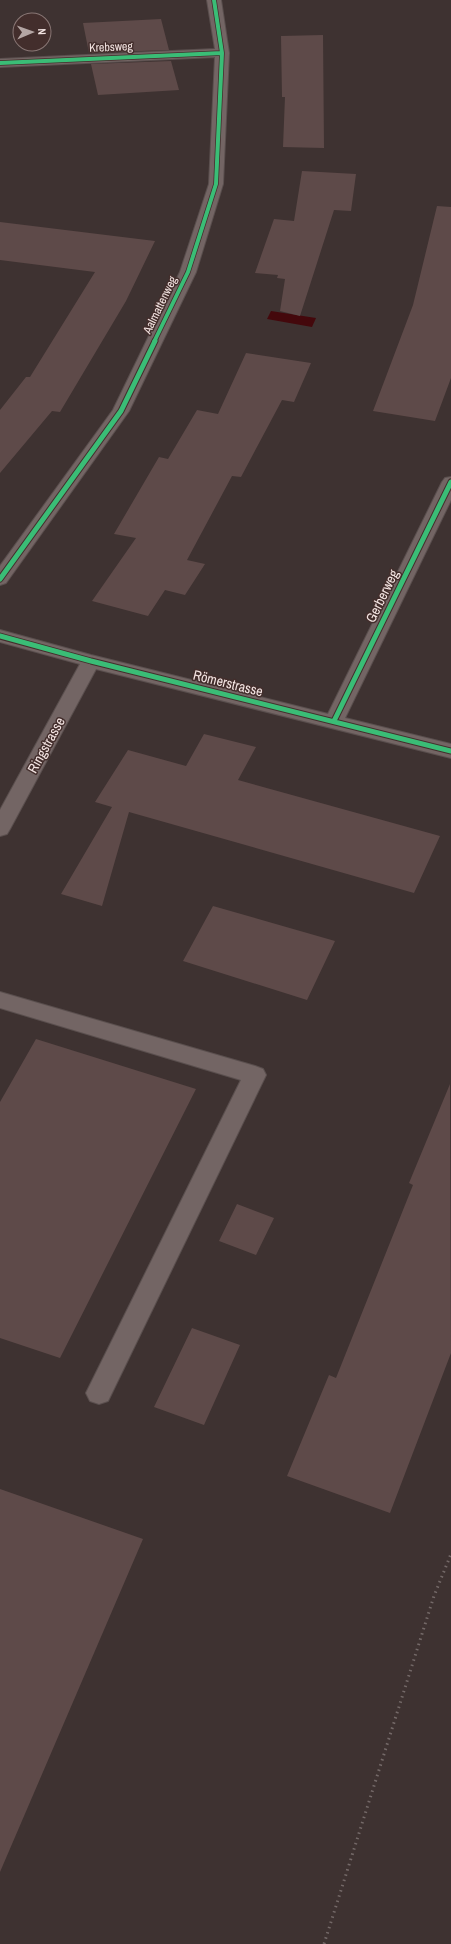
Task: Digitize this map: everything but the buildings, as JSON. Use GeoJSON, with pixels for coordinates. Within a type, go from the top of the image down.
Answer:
{"type":"FeatureCollection","features":[{"type":"Feature","properties":{"kind":"street","name":"Aalmattenweg"},"geometry":{"type":"LineString","coordinates":[[0,579],[121,411],[188,272],[216,184],[222,53],[214,0]]}},
{"type":"Feature","properties":{"kind":"street","name":"Krebsweg"},"geometry":{"type":"LineString","coordinates":[[0,63],[222,53]]}},
{"type":"Feature","properties":{"kind":"street","name":"Gerberweg"},"geometry":{"type":"LineString","coordinates":[[334,721],[451,482]]}},
{"type":"Feature","properties":{"kind":"street","name":"Römerstrasse"},"geometry":{"type":"LineString","coordinates":[[0,636],[91,661],[451,751]]}},
{"type":"Feature","properties":{"kind":"street","name":"Ringstrasse"},"geometry":{"type":"LineString","coordinates":[[0,829],[91,661]]}},
{"type":"Feature","properties":{"kind":"street"},"geometry":{"type":"LineString","coordinates":[[0,1000],[255,1075],[100,1393]]}},
{"type":"Feature","properties":{"kind":"path"},"geometry":{"type":"LineString","coordinates":[[324,1944],[434,1596],[451,1554]]}},
{"type":"Feature","properties":{"kind":"shaded area"},"geometry":{"type":"Polygon","coordinates":[[[271,311],[316,318],[312,327],[267,319],[271,311]]]}},
{"type":"Feature","properties":{"kind":"cycle path"},"geometry":{"type":"LineString","coordinates":[[0,579],[121,411],[188,272],[216,184],[222,53],[214,0]]}},
{"type":"Feature","properties":{"kind":"cycle path"},"geometry":{"type":"LineString","coordinates":[[0,63],[222,53]]}},
{"type":"Feature","properties":{"kind":"cycle path"},"geometry":{"type":"LineString","coordinates":[[334,721],[451,482]]}},
{"type":"Feature","properties":{"kind":"cycle path"},"geometry":{"type":"LineString","coordinates":[[0,636],[91,661],[451,751]]}}]}
